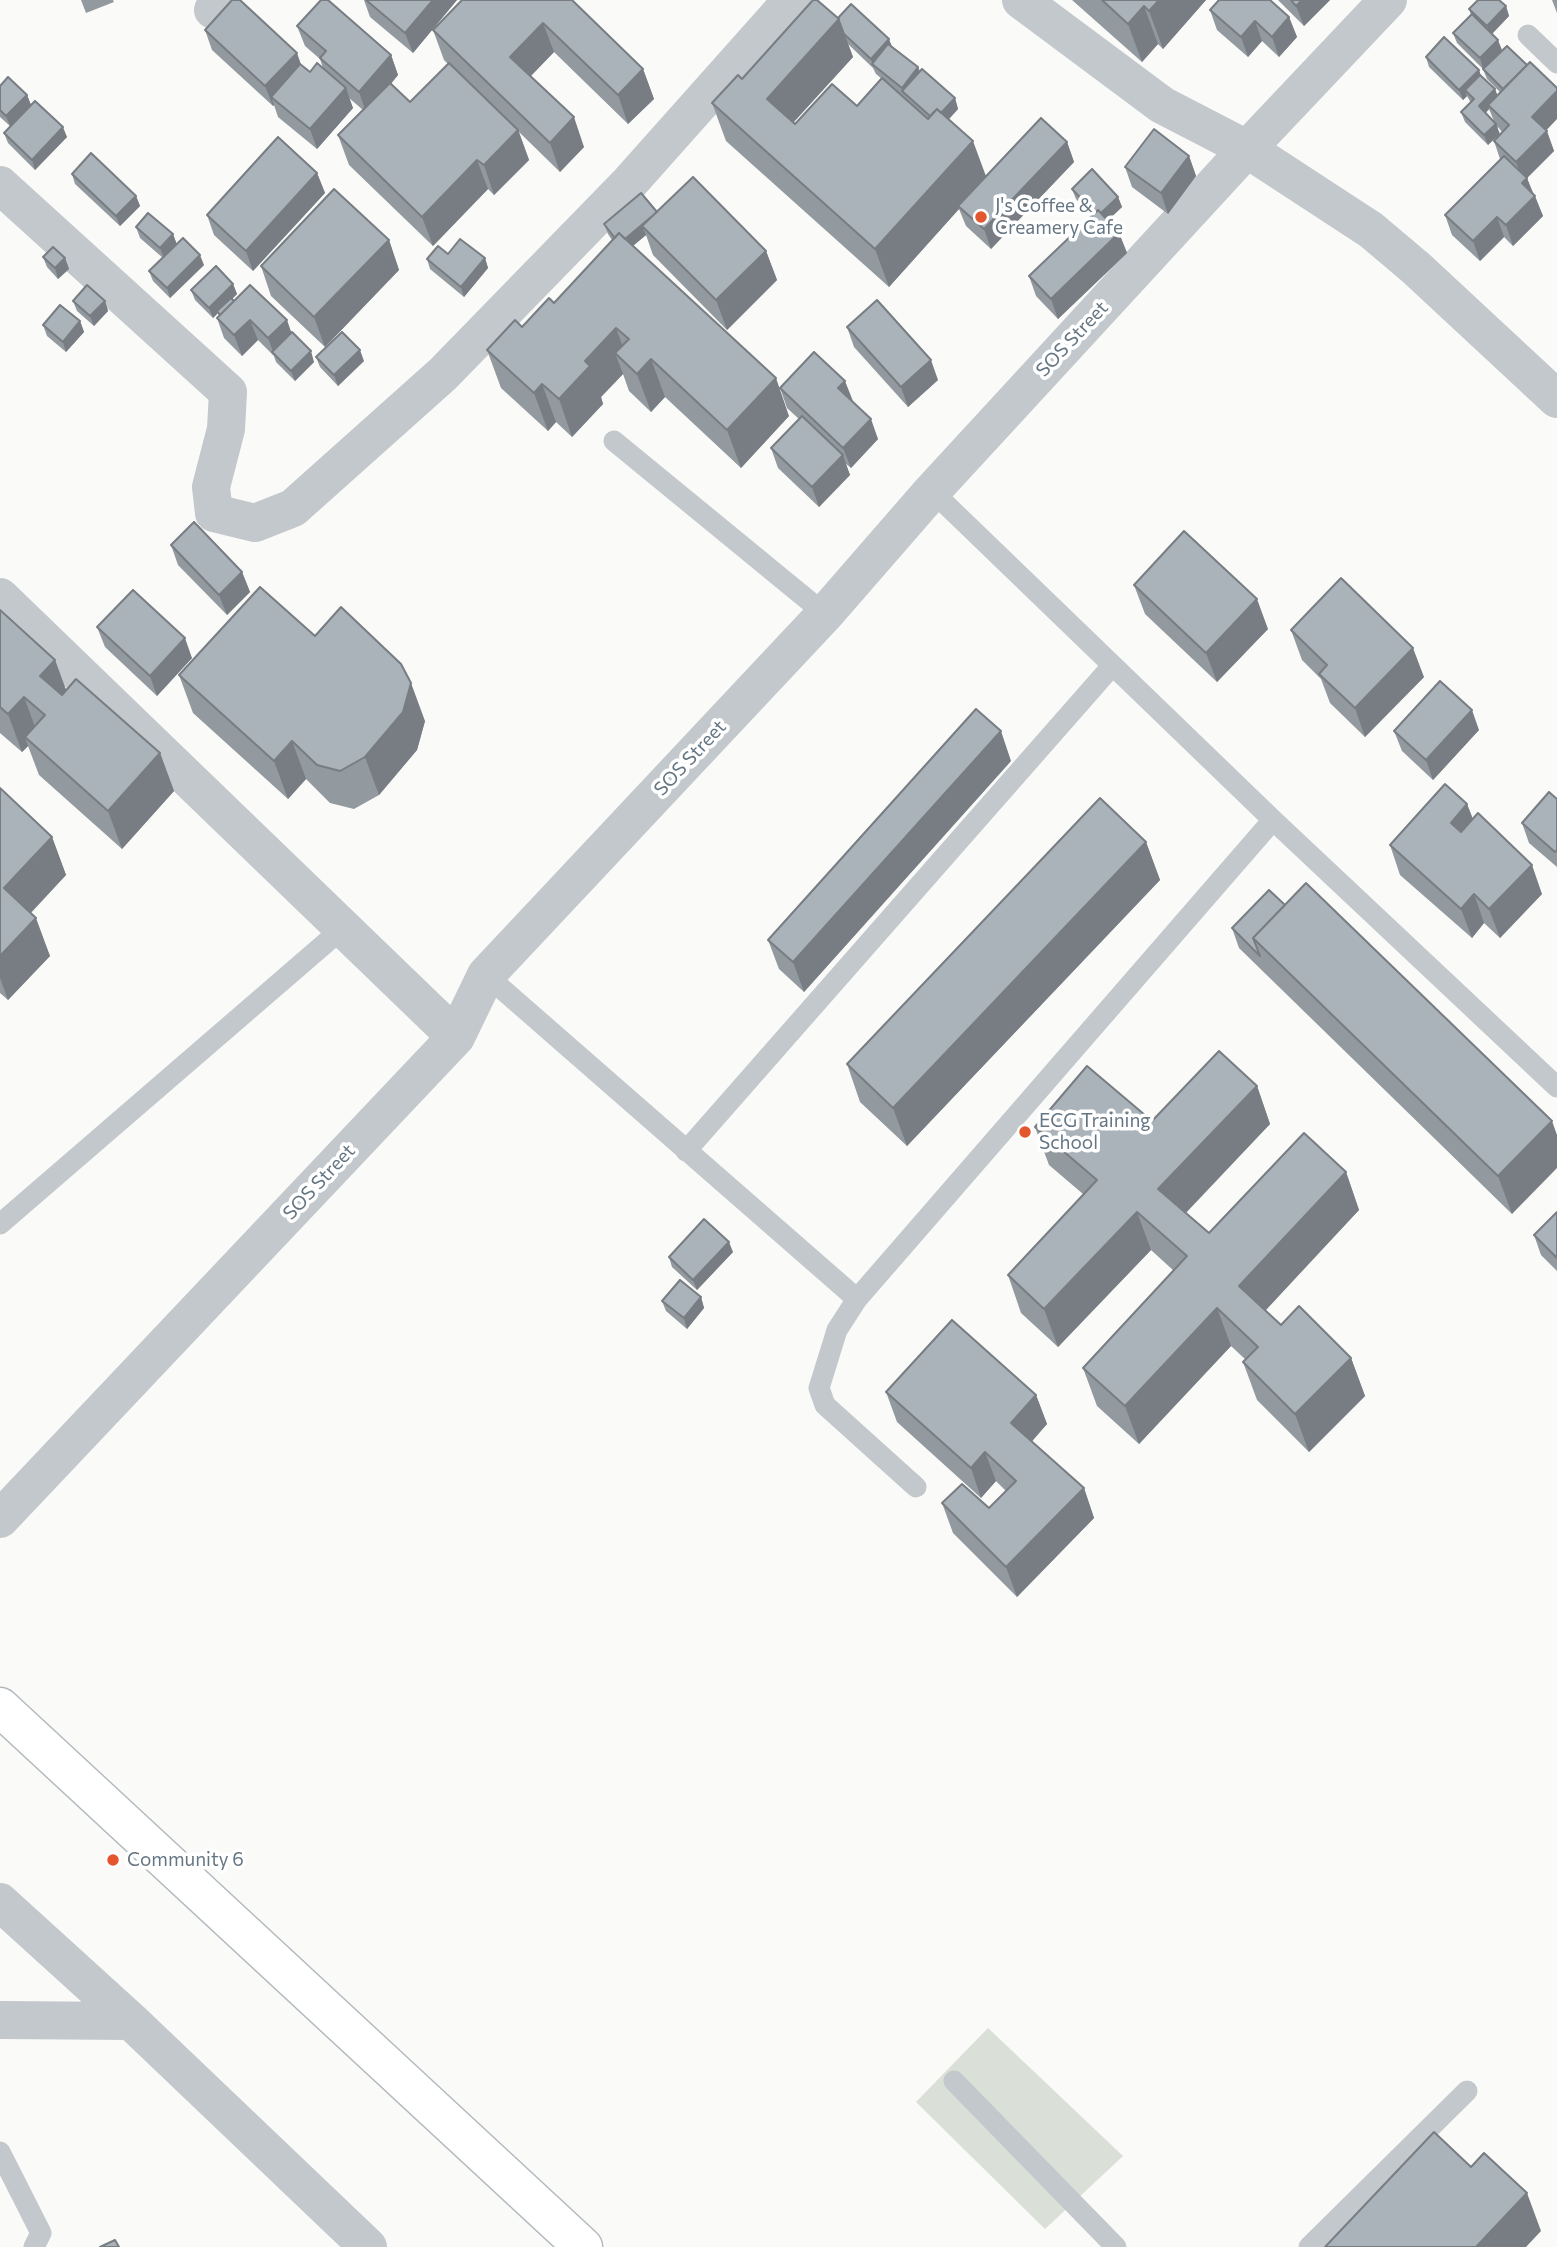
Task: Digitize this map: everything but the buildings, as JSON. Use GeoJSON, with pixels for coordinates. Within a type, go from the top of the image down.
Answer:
{"type":"FeatureCollection","features":[{"type":"Feature","properties":{"kind":"main road"},"geometry":{"type":"LineString","coordinates":[[0,1707],[583,2247]]}},
{"type":"Feature","properties":{"kind":"street"},"geometry":{"type":"LineString","coordinates":[[0,185],[228,393],[226,429],[211,487],[214,513],[255,523],[293,508],[443,374],[630,181],[792,0]]}},
{"type":"Feature","properties":{"kind":"street"},"geometry":{"type":"LineString","coordinates":[[1021,0],[1162,105],[1247,149],[1371,230],[1416,268],[1557,399]]}},
{"type":"Feature","properties":{"kind":"street","name":"SOS Street"},"geometry":{"type":"LineString","coordinates":[[0,1519],[456,1037],[486,975],[825,614],[932,491],[1388,0]]}},
{"type":"Feature","properties":{"kind":"street"},"geometry":{"type":"LineString","coordinates":[[0,597],[456,1037]]}},
{"type":"Feature","properties":{"kind":"street"},"geometry":{"type":"LineString","coordinates":[[0,1902],[131,2021],[368,2247]]}},
{"type":"Feature","properties":{"kind":"street"},"geometry":{"type":"LineString","coordinates":[[0,2020],[131,2021]]}},
{"type":"Feature","properties":{"kind":"lane"},"geometry":{"type":"LineString","coordinates":[[1528,35],[1557,62]]}},
{"type":"Feature","properties":{"kind":"lane"},"geometry":{"type":"LineString","coordinates":[[614,441],[825,614]]}},
{"type":"Feature","properties":{"kind":"lane"},"geometry":{"type":"LineString","coordinates":[[932,491],[1273,820],[1557,1087]]}},
{"type":"Feature","properties":{"kind":"lane"},"geometry":{"type":"LineString","coordinates":[[686,1151],[1112,666]]}},
{"type":"Feature","properties":{"kind":"lane"},"geometry":{"type":"LineString","coordinates":[[916,1487],[825,1405],[819,1388],[837,1330],[857,1299],[1273,820]]}},
{"type":"Feature","properties":{"kind":"lane"},"geometry":{"type":"LineString","coordinates":[[0,1224],[343,928]]}},
{"type":"Feature","properties":{"kind":"lane"},"geometry":{"type":"LineString","coordinates":[[486,975],[857,1299]]}},
{"type":"Feature","properties":{"kind":"lane"},"geometry":{"type":"LineString","coordinates":[[954,2081],[1116,2247]]}},
{"type":"Feature","properties":{"kind":"lane"},"geometry":{"type":"LineString","coordinates":[[1309,2247],[1467,2091]]}},
{"type":"Feature","properties":{"kind":"lane"},"geometry":{"type":"LineString","coordinates":[[0,2152],[41,2233],[34,2247]]}},
{"type":"Feature","properties":{"kind":"shaded area"},"geometry":{"type":"Polygon","coordinates":[[[988,2028],[1123,2156],[1045,2229],[916,2102],[988,2028]]]}},
{"type":"Feature","properties":{"kind":"place","name":"J's Coffee & Creamery Cafe"},"geometry":{"type":"Point","coordinates":[981,217]}},
{"type":"Feature","properties":{"kind":"place","name":"ECG Training School"},"geometry":{"type":"Point","coordinates":[1025,1132]}},
{"type":"Feature","properties":{"kind":"place","name":"Community 6"},"geometry":{"type":"Point","coordinates":[113,1860]}}]}
